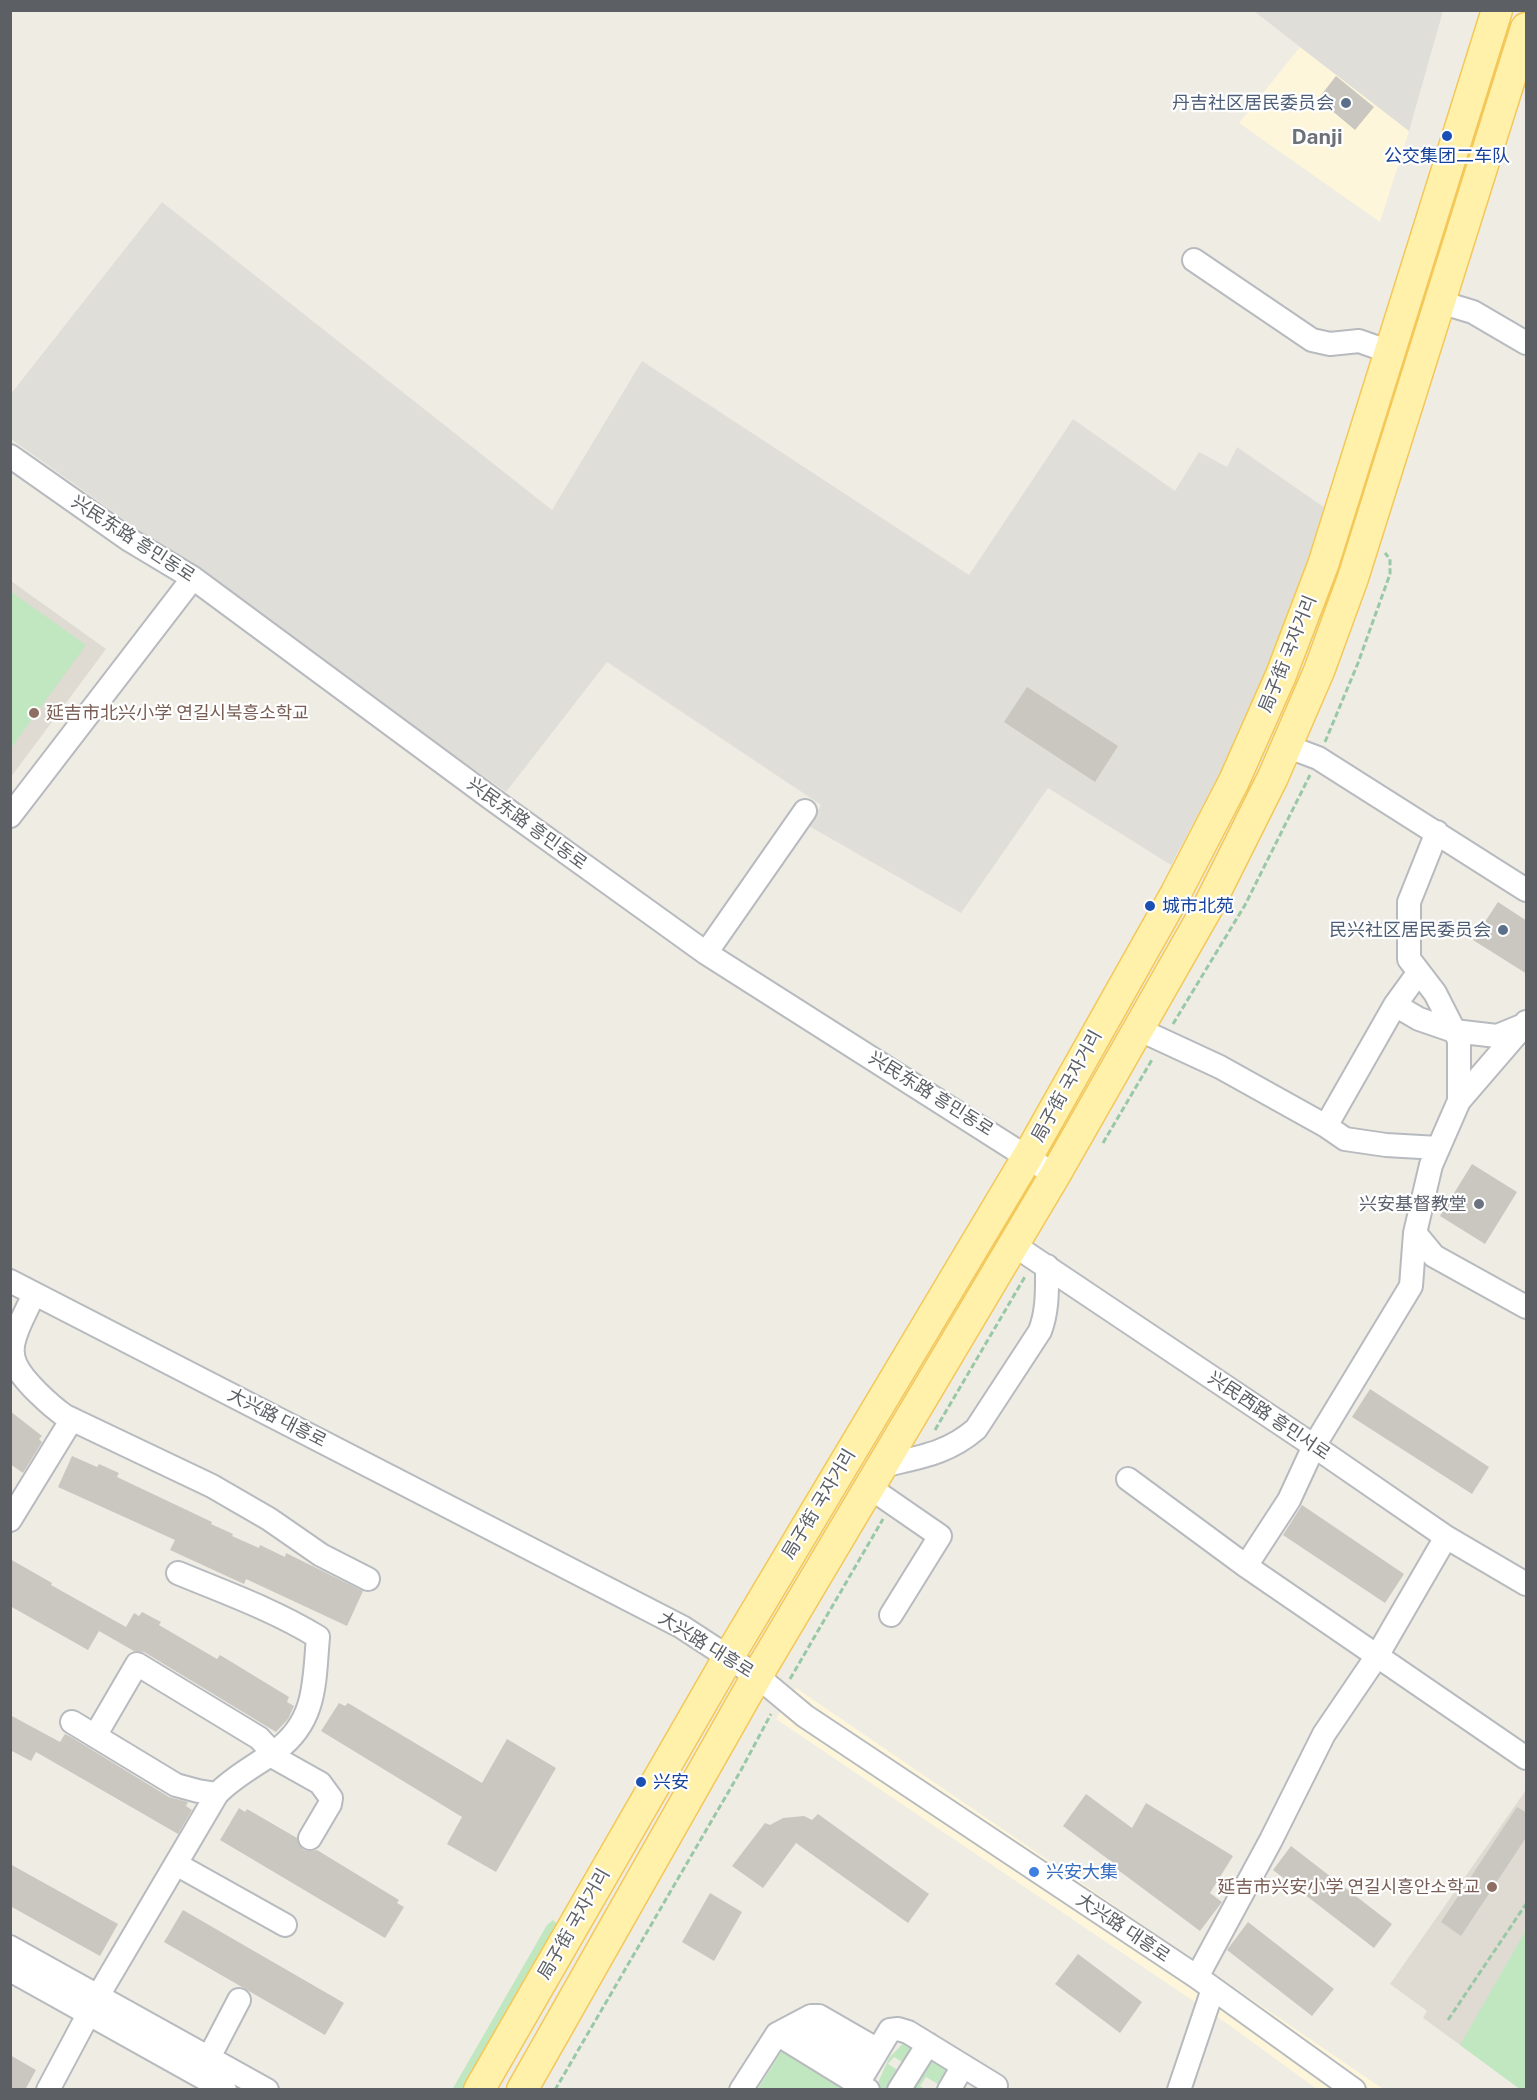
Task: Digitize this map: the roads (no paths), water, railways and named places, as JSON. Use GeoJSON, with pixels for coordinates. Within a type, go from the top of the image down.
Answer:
{"type":"FeatureCollection","features":[{"type":"Feature","properties":{"kind":"main road","name":"局子街 국자거리"},"geometry":{"type":"LineString","coordinates":[[479,2090],[728,1658],[1028,1156],[1176,893],[1234,781],[1281,675],[1323,565],[1497,10]]}},
{"type":"Feature","properties":{"kind":"main road","name":"局子街 국자거리"},"geometry":{"type":"LineString","coordinates":[[522,2090],[757,1676],[1055,1175],[1209,905],[1274,777],[1319,671],[1353,578],[1527,28]]}},
{"type":"Feature","properties":{"kind":"street"},"geometry":{"type":"LineString","coordinates":[[1194,260],[1312,340],[1330,344],[1359,341],[1390,352]]}},
{"type":"Feature","properties":{"kind":"street"},"geometry":{"type":"LineString","coordinates":[[1440,302],[1473,312],[1527,343]]}},
{"type":"Feature","properties":{"kind":"street","name":"兴民东路 흥민동로"},"geometry":{"type":"LineString","coordinates":[[10,456],[128,539],[193,578],[492,799],[706,953],[1055,1175]]}},
{"type":"Feature","properties":{"kind":"street"},"geometry":{"type":"LineString","coordinates":[[10,816],[193,578]]}},
{"type":"Feature","properties":{"kind":"street"},"geometry":{"type":"LineString","coordinates":[[1286,746],[1318,758],[1527,890]]}},
{"type":"Feature","properties":{"kind":"street"},"geometry":{"type":"LineString","coordinates":[[706,953],[806,811]]}},
{"type":"Feature","properties":{"kind":"street"},"geometry":{"type":"LineString","coordinates":[[1437,832],[1409,902],[1409,959],[1435,993],[1459,1040],[1459,1101]]}},
{"type":"Feature","properties":{"kind":"street"},"geometry":{"type":"LineString","coordinates":[[1326,1126],[1395,1005],[1419,972]]}},
{"type":"Feature","properties":{"kind":"street"},"geometry":{"type":"LineString","coordinates":[[1395,1005],[1419,1019],[1454,1031],[1497,1036],[1525,1024]]}},
{"type":"Feature","properties":{"kind":"street"},"geometry":{"type":"LineString","coordinates":[[1246,1566],[1289,1500],[1314,1446],[1411,1286],[1415,1233],[1431,1165],[1459,1101],[1525,1024]]}},
{"type":"Feature","properties":{"kind":"street"},"geometry":{"type":"LineString","coordinates":[[1138,1029],[1220,1067],[1345,1139],[1386,1145],[1438,1148]]}},
{"type":"Feature","properties":{"kind":"street"},"geometry":{"type":"LineString","coordinates":[[1415,1233],[1434,1256],[1527,1307]]}},
{"type":"Feature","properties":{"kind":"street","name":"兴民西路 흥민서로"},"geometry":{"type":"LineString","coordinates":[[1014,1245],[1446,1537],[1527,1584]]}},
{"type":"Feature","properties":{"kind":"street"},"geometry":{"type":"LineString","coordinates":[[891,1615],[939,1536],[876,1477],[945,1450],[964,1440],[976,1429],[1040,1330],[1045,1318],[1047,1300],[1047,1266]]}},
{"type":"Feature","properties":{"kind":"street","name":"大兴路 대흥로"},"geometry":{"type":"LineString","coordinates":[[10,1281],[671,1621],[757,1676],[805,1716],[1205,1983],[1354,2090]]}},
{"type":"Feature","properties":{"kind":"street"},"geometry":{"type":"LineString","coordinates":[[34,1294],[15,1336],[13,1354],[16,1365],[23,1376],[56,1410],[212,1486],[269,1519],[321,1555],[368,1579]]}},
{"type":"Feature","properties":{"kind":"street"},"geometry":{"type":"LineString","coordinates":[[10,1520],[18,1488],[72,1419]]}},
{"type":"Feature","properties":{"kind":"street"},"geometry":{"type":"LineString","coordinates":[[1128,1479],[1246,1566],[1527,1758]]}},
{"type":"Feature","properties":{"kind":"street"},"geometry":{"type":"LineString","coordinates":[[1179,2090],[1205,1983],[1271,1840],[1324,1734],[1377,1656],[1446,1537]]}},
{"type":"Feature","properties":{"kind":"street"},"geometry":{"type":"LineString","coordinates":[[48,2090],[94,2005],[217,1794],[286,1742],[299,1726],[310,1706],[318,1637],[263,1607],[178,1573]]}},
{"type":"Feature","properties":{"kind":"street"},"geometry":{"type":"LineString","coordinates":[[95,1736],[137,1664],[259,1738],[272,1754],[320,1783],[331,1798],[330,1804],[310,1838]]}},
{"type":"Feature","properties":{"kind":"street"},"geometry":{"type":"LineString","coordinates":[[72,1722],[176,1785],[217,1794]]}},
{"type":"Feature","properties":{"kind":"street"},"geometry":{"type":"LineString","coordinates":[[176,1864],[285,1925]]}},
{"type":"Feature","properties":{"kind":"street"},"geometry":{"type":"LineString","coordinates":[[10,1947],[225,2090]]}},
{"type":"Feature","properties":{"kind":"street"},"geometry":{"type":"LineString","coordinates":[[10,1970],[94,2005]]}},
{"type":"Feature","properties":{"kind":"street"},"geometry":{"type":"LineString","coordinates":[[201,2074],[239,2000]]}},
{"type":"Feature","properties":{"kind":"street"},"geometry":{"type":"LineString","coordinates":[[741,2090],[777,2034],[811,2016],[819,2016],[865,2075]]}},
{"type":"Feature","properties":{"kind":"street"},"geometry":{"type":"LineString","coordinates":[[865,2075],[890,2030],[898,2029],[908,2032],[996,2086],[993,2090]]}},
{"type":"Feature","properties":{"kind":"street"},"geometry":{"type":"LineString","coordinates":[[777,2034],[865,2075]]}},
{"type":"Feature","properties":{"kind":"street"},"geometry":{"type":"LineString","coordinates":[[899,2090],[928,2044]]}},
{"type":"Feature","properties":{"kind":"street"},"geometry":{"type":"LineString","coordinates":[[949,2090],[963,2066]]}},
{"type":"Feature","properties":{"kind":"street"},"geometry":{"type":"LineString","coordinates":[[201,2074],[267,2090]]}},
{"type":"Feature","properties":{"kind":"place","name":"丹吉社区居民委员会"},"geometry":{"type":"Point","coordinates":[1346,103]}},
{"type":"Feature","properties":{"kind":"place","name":"公交集团二车队"},"geometry":{"type":"Point","coordinates":[1447,136]}},
{"type":"Feature","properties":{"kind":"place","name":"延吉市北兴小学 연길시북흥소학교"},"geometry":{"type":"Point","coordinates":[34,713]}},
{"type":"Feature","properties":{"kind":"place","name":"城市北苑"},"geometry":{"type":"Point","coordinates":[1150,906]}},
{"type":"Feature","properties":{"kind":"place","name":"民兴社区居民委员会"},"geometry":{"type":"Point","coordinates":[1503,930]}},
{"type":"Feature","properties":{"kind":"place","name":"兴安基督教堂"},"geometry":{"type":"Point","coordinates":[1479,1204]}},
{"type":"Feature","properties":{"kind":"place","name":"兴安"},"geometry":{"type":"Point","coordinates":[641,1782]}},
{"type":"Feature","properties":{"kind":"place","name":"兴安大集"},"geometry":{"type":"Point","coordinates":[1034,1872]}},
{"type":"Feature","properties":{"kind":"place","name":"延吉市兴安小学 연길시흥안소학교"},"geometry":{"type":"Point","coordinates":[1492,1887]}},
{"type":"Feature","properties":{"kind":"district","name":"Danji"},"geometry":{"type":"Point","coordinates":[1317,138]}}]}
